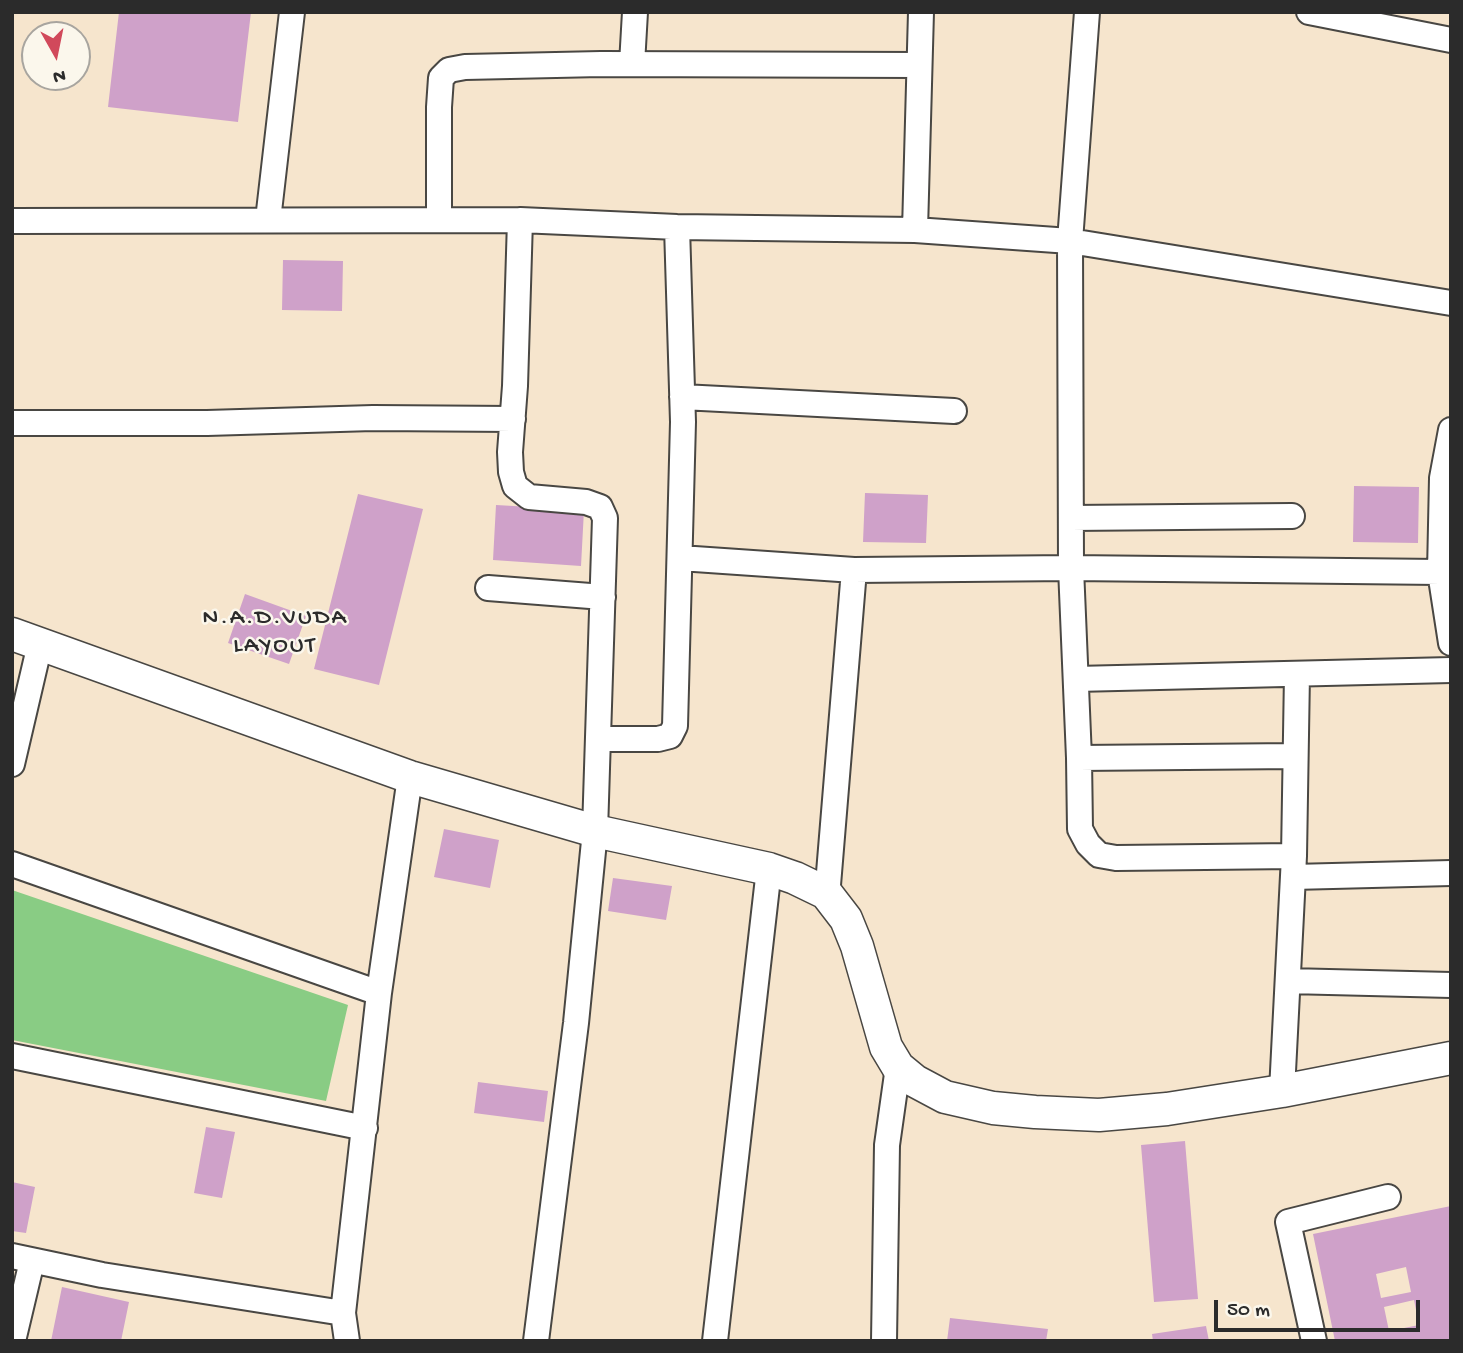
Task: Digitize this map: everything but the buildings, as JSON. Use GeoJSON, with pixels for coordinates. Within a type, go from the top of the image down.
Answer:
{"type":"FeatureCollection","features":[{"type":"Feature","properties":{"kind":"street"},"geometry":{"type":"LineString","coordinates":[[268,220],[292,12]]}},
{"type":"Feature","properties":{"kind":"street"},"geometry":{"type":"LineString","coordinates":[[632,64],[635,12]]}},
{"type":"Feature","properties":{"kind":"street"},"geometry":{"type":"LineString","coordinates":[[915,230],[921,12]]}},
{"type":"Feature","properties":{"kind":"street"},"geometry":{"type":"LineString","coordinates":[[1087,12],[1070,241],[1070,518],[1080,829],[1087,844],[1099,855],[1116,858],[1451,873]]}},
{"type":"Feature","properties":{"kind":"street"},"geometry":{"type":"LineString","coordinates":[[1309,12],[1451,40]]}},
{"type":"Feature","properties":{"kind":"street"},"geometry":{"type":"LineString","coordinates":[[439,220],[439,107],[441,78],[449,70],[465,66],[632,64],[919,65]]}},
{"type":"Feature","properties":{"kind":"street"},"geometry":{"type":"LineString","coordinates":[[12,221],[520,220],[677,227],[915,230],[1070,241],[1451,303]]}},
{"type":"Feature","properties":{"kind":"street"},"geometry":{"type":"LineString","coordinates":[[520,220],[511,472],[515,486],[529,497],[586,502],[600,507],[605,518],[595,831],[576,1023],[536,1341]]}},
{"type":"Feature","properties":{"kind":"street"},"geometry":{"type":"LineString","coordinates":[[598,739],[659,739],[670,736],[675,726],[683,422],[677,227]]}},
{"type":"Feature","properties":{"kind":"street"},"geometry":{"type":"LineString","coordinates":[[682,397],[954,411]]}},
{"type":"Feature","properties":{"kind":"street"},"geometry":{"type":"LineString","coordinates":[[12,423],[207,423],[373,418],[513,419]]}},
{"type":"Feature","properties":{"kind":"street"},"geometry":{"type":"LineString","coordinates":[[1451,430],[1443,478],[1440,572],[1451,643]]}},
{"type":"Feature","properties":{"kind":"street"},"geometry":{"type":"LineString","coordinates":[[1070,518],[1292,516]]}},
{"type":"Feature","properties":{"kind":"street"},"geometry":{"type":"LineString","coordinates":[[680,558],[854,570],[1071,568],[1440,572]]}},
{"type":"Feature","properties":{"kind":"street"},"geometry":{"type":"LineString","coordinates":[[826,894],[854,570]]}},
{"type":"Feature","properties":{"kind":"street"},"geometry":{"type":"LineString","coordinates":[[488,588],[603,597]]}},
{"type":"Feature","properties":{"kind":"street"},"geometry":{"type":"LineString","coordinates":[[12,764],[26,639],[410,777],[595,831],[795,877],[826,894],[846,919],[857,946],[886,1047],[898,1067],[915,1081],[945,1097],[993,1108],[1099,1115],[1154,1110],[1282,1091],[1451,1058]]}},
{"type":"Feature","properties":{"kind":"street"},"geometry":{"type":"LineString","coordinates":[[1076,679],[1451,670]]}},
{"type":"Feature","properties":{"kind":"street"},"geometry":{"type":"LineString","coordinates":[[1282,1091],[1294,867],[1297,674]]}},
{"type":"Feature","properties":{"kind":"street"},"geometry":{"type":"LineString","coordinates":[[1079,758],[1296,756]]}},
{"type":"Feature","properties":{"kind":"street"},"geometry":{"type":"LineString","coordinates":[[347,1341],[343,1313],[379,993],[410,777]]}},
{"type":"Feature","properties":{"kind":"street"},"geometry":{"type":"LineString","coordinates":[[12,864],[379,993]]}},
{"type":"Feature","properties":{"kind":"street"},"geometry":{"type":"LineString","coordinates":[[715,1341],[769,869]]}},
{"type":"Feature","properties":{"kind":"street"},"geometry":{"type":"LineString","coordinates":[[1289,981],[1451,985]]}},
{"type":"Feature","properties":{"kind":"street"},"geometry":{"type":"LineString","coordinates":[[12,1056],[365,1128]]}},
{"type":"Feature","properties":{"kind":"street"},"geometry":{"type":"LineString","coordinates":[[884,1341],[887,1145],[898,1067]]}},
{"type":"Feature","properties":{"kind":"street"},"geometry":{"type":"LineString","coordinates":[[1314,1341],[1288,1222],[1388,1198]]}},
{"type":"Feature","properties":{"kind":"street"},"geometry":{"type":"LineString","coordinates":[[13,1341],[22,1259],[178,1288],[343,1313]]}},
{"type":"Feature","properties":{"kind":"green space"},"geometry":{"type":"Polygon","coordinates":[[[12,890],[348,1005],[326,1101],[12,1040],[12,890]]]}},
{"type":"Feature","properties":{"kind":"district","name":"N.A.D.VUDA LAYOUT"},"geometry":{"type":"Point","coordinates":[275,633]}}]}
